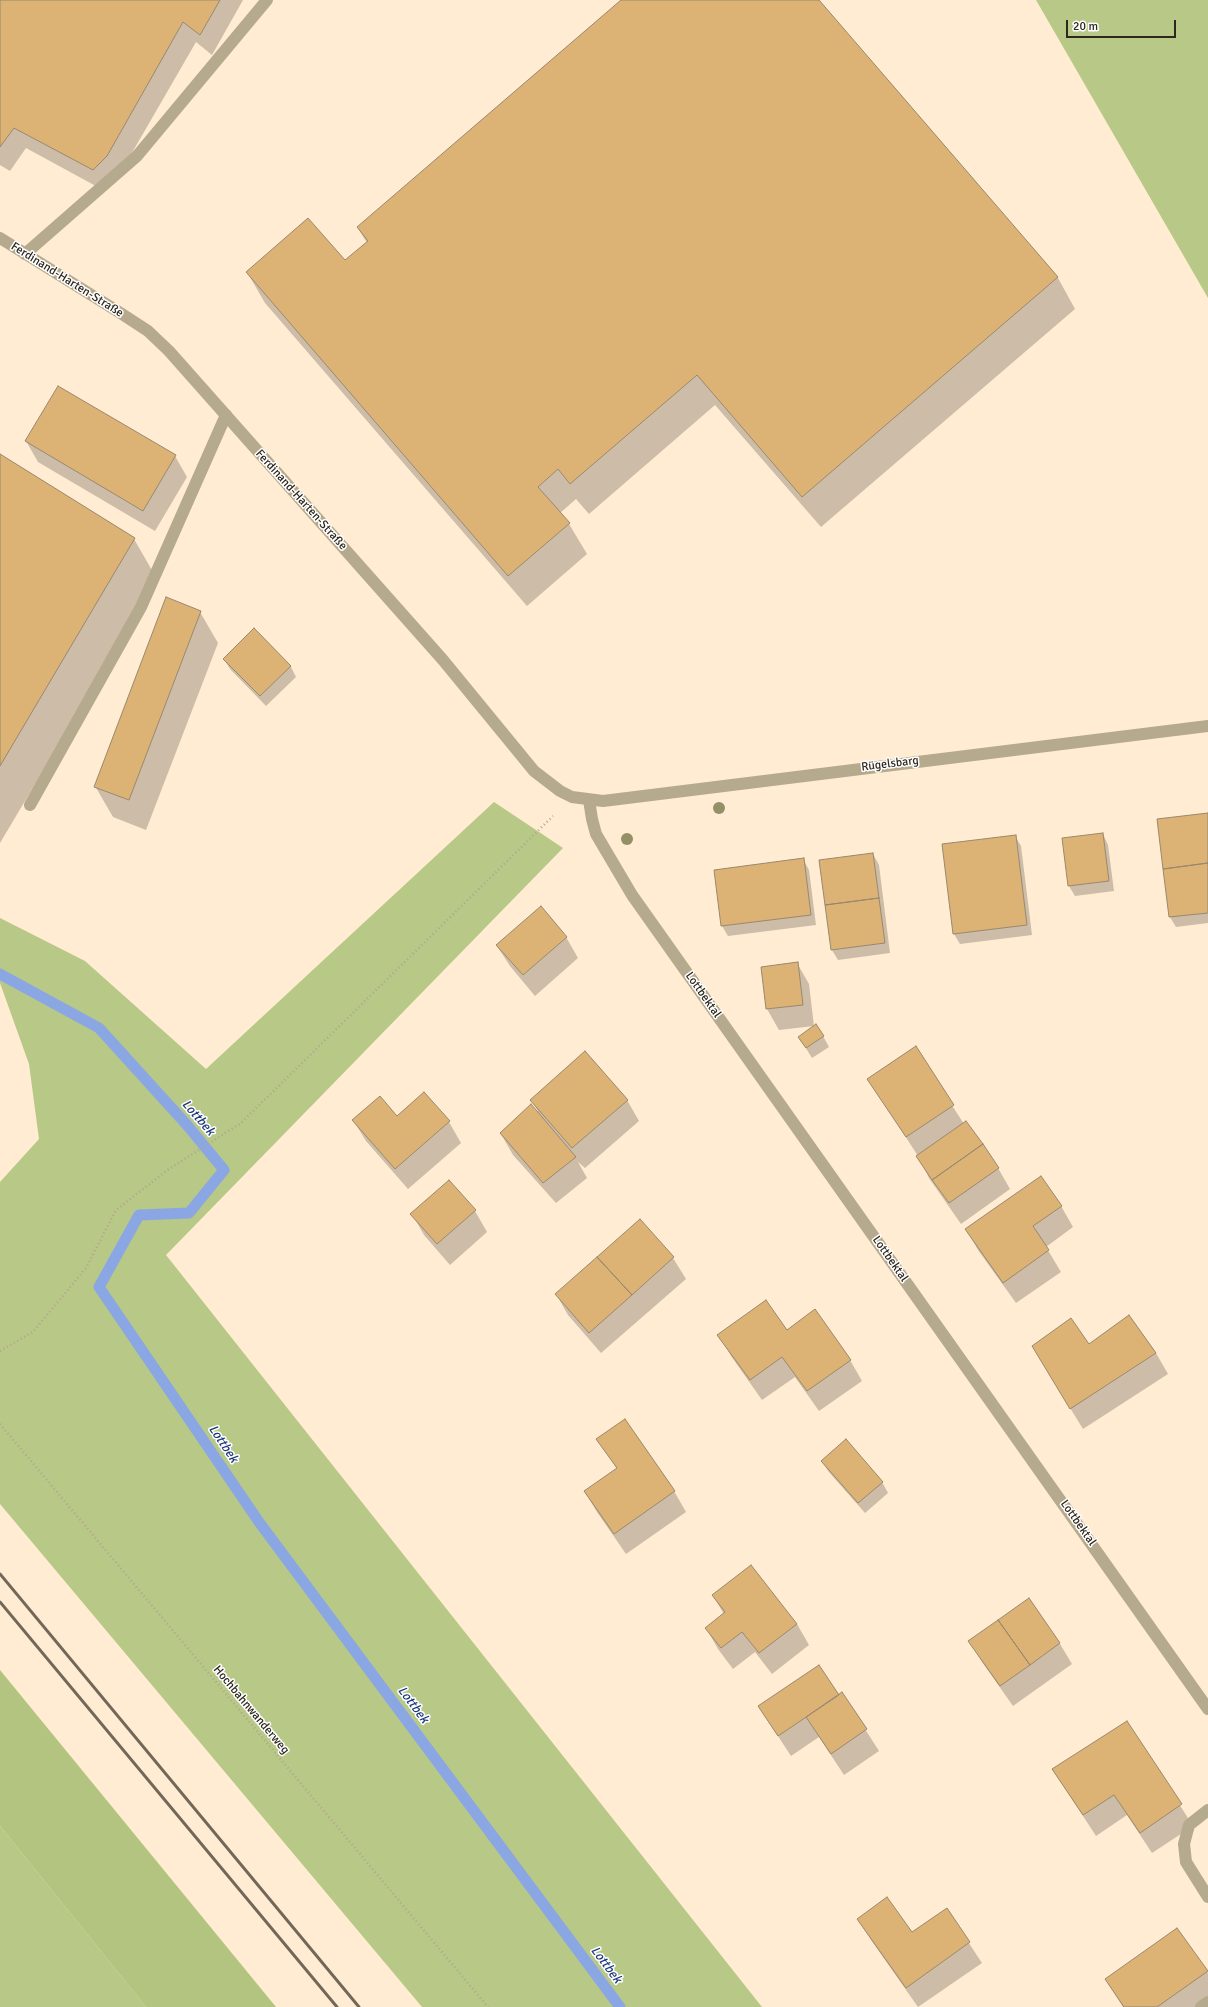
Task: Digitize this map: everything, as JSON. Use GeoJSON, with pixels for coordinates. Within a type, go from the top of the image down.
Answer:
{"type":"FeatureCollection","features":[{"type":"Feature","properties":{"kind":"street"},"geometry":{"type":"LineString","coordinates":[[25,254],[137,156],[267,0]]}},
{"type":"Feature","properties":{"kind":"street","name":"Ferdinand-Harten-Straße"},"geometry":{"type":"LineString","coordinates":[[0,238],[148,331],[170,351],[443,660],[534,771],[555,788],[572,797]]}},
{"type":"Feature","properties":{"kind":"street"},"geometry":{"type":"LineString","coordinates":[[30,805],[141,607],[226,415]]}},
{"type":"Feature","properties":{"kind":"street","name":"Rügelsbarg"},"geometry":{"type":"LineString","coordinates":[[572,797],[603,801],[1208,726]]}},
{"type":"Feature","properties":{"kind":"street","name":"Lottbektal"},"geometry":{"type":"LineString","coordinates":[[589,800],[596,834],[632,895],[1208,1709]]}},
{"type":"Feature","properties":{"kind":"street"},"geometry":{"type":"LineString","coordinates":[[1208,1810],[1189,1825],[1184,1844],[1186,1862],[1208,1897]]}},
{"type":"Feature","properties":{"kind":"street"},"geometry":{"type":"LineString","coordinates":[[1200,2007],[1208,2002]]}},
{"type":"Feature","properties":{"kind":"path"},"geometry":{"type":"LineString","coordinates":[[0,1351],[33,1332],[86,1268],[116,1210],[169,1169],[241,1123],[572,797]]}},
{"type":"Feature","properties":{"kind":"path","name":"Hochbahnwanderweg"},"geometry":{"type":"LineString","coordinates":[[0,1424],[488,2007]]}},
{"type":"Feature","properties":{"kind":"green space"},"geometry":{"type":"Polygon","coordinates":[[[1036,0],[1208,0],[1208,298],[1036,0]]]}},
{"type":"Feature","properties":{"kind":"green space"},"geometry":{"type":"Polygon","coordinates":[[[494,802],[563,848],[166,1255],[762,2007],[422,2007],[0,1504],[0,1182],[39,1139],[29,1064],[0,983],[0,918],[85,961],[206,1069],[494,802]]]}},
{"type":"Feature","properties":{"kind":"green space"},"geometry":{"type":"Polygon","coordinates":[[[0,1670],[276,2007],[146,2007],[0,1826],[0,1670]]]}},
{"type":"Feature","properties":{"kind":"green space"},"geometry":{"type":"Polygon","coordinates":[[[0,1826],[146,2007],[0,2007],[0,1826]]]}},
{"type":"Feature","properties":{"kind":"building"},"geometry":{"type":"Polygon","coordinates":[[[0,0],[220,0],[200,35],[183,22],[107,156],[93,170],[14,128],[0,147],[0,0]]]}},
{"type":"Feature","properties":{"kind":"building"},"geometry":{"type":"Polygon","coordinates":[[[621,0],[819,0],[1058,277],[802,497],[697,375],[570,484],[558,469],[538,487],[570,523],[508,576],[246,272],[308,218],[345,260],[368,241],[357,227],[621,0]]]}},
{"type":"Feature","properties":{"kind":"building"},"geometry":{"type":"Polygon","coordinates":[[[58,386],[176,455],[143,511],[25,441],[58,386]]]}},
{"type":"Feature","properties":{"kind":"building"},"geometry":{"type":"Polygon","coordinates":[[[0,454],[135,538],[0,766],[0,454]]]}},
{"type":"Feature","properties":{"kind":"building"},"geometry":{"type":"Polygon","coordinates":[[[166,597],[201,611],[129,800],[94,787],[166,597]]]}},
{"type":"Feature","properties":{"kind":"building"},"geometry":{"type":"Polygon","coordinates":[[[254,628],[291,666],[260,696],[223,659],[254,628]]]}},
{"type":"Feature","properties":{"kind":"building"},"geometry":{"type":"Polygon","coordinates":[[[1208,813],[1208,863],[1163,869],[1157,819],[1208,813]]]}},
{"type":"Feature","properties":{"kind":"building"},"geometry":{"type":"Polygon","coordinates":[[[1103,833],[1109,881],[1068,886],[1062,838],[1103,833]]]}},
{"type":"Feature","properties":{"kind":"building"},"geometry":{"type":"Polygon","coordinates":[[[1016,835],[1027,925],[953,934],[942,844],[1016,835]]]}},
{"type":"Feature","properties":{"kind":"building"},"geometry":{"type":"Polygon","coordinates":[[[873,853],[879,898],[825,905],[819,860],[873,853]]]}},
{"type":"Feature","properties":{"kind":"building"},"geometry":{"type":"Polygon","coordinates":[[[804,858],[811,915],[721,926],[714,870],[804,858]]]}},
{"type":"Feature","properties":{"kind":"building"},"geometry":{"type":"Polygon","coordinates":[[[1208,863],[1208,913],[1169,917],[1163,869],[1208,863]]]}},
{"type":"Feature","properties":{"kind":"building"},"geometry":{"type":"Polygon","coordinates":[[[879,898],[885,943],[831,950],[825,905],[879,898]]]}},
{"type":"Feature","properties":{"kind":"building"},"geometry":{"type":"Polygon","coordinates":[[[541,906],[567,937],[523,975],[496,945],[541,906]]]}},
{"type":"Feature","properties":{"kind":"building"},"geometry":{"type":"Polygon","coordinates":[[[798,962],[803,1005],[766,1009],[761,967],[798,962]]]}},
{"type":"Feature","properties":{"kind":"building"},"geometry":{"type":"Polygon","coordinates":[[[816,1024],[824,1036],[806,1048],[798,1037],[816,1024]]]}},
{"type":"Feature","properties":{"kind":"building"},"geometry":{"type":"Polygon","coordinates":[[[916,1046],[954,1105],[906,1137],[867,1079],[916,1046]]]}},
{"type":"Feature","properties":{"kind":"building"},"geometry":{"type":"Polygon","coordinates":[[[585,1051],[628,1100],[572,1148],[530,1100],[585,1051]]]}},
{"type":"Feature","properties":{"kind":"building"},"geometry":{"type":"Polygon","coordinates":[[[424,1092],[450,1121],[395,1169],[352,1120],[380,1096],[397,1116],[424,1092]]]}},
{"type":"Feature","properties":{"kind":"building"},"geometry":{"type":"Polygon","coordinates":[[[531,1104],[576,1157],[543,1183],[500,1133],[531,1104]]]}},
{"type":"Feature","properties":{"kind":"building"},"geometry":{"type":"Polygon","coordinates":[[[966,1121],[983,1144],[932,1180],[916,1156],[966,1121]]]}},
{"type":"Feature","properties":{"kind":"building"},"geometry":{"type":"Polygon","coordinates":[[[983,1144],[999,1168],[949,1203],[932,1180],[983,1144]]]}},
{"type":"Feature","properties":{"kind":"building"},"geometry":{"type":"Polygon","coordinates":[[[1041,1176],[1062,1206],[1033,1226],[1049,1250],[1003,1283],[965,1229],[1041,1176]]]}},
{"type":"Feature","properties":{"kind":"building"},"geometry":{"type":"Polygon","coordinates":[[[449,1180],[476,1210],[437,1244],[410,1214],[449,1180]]]}},
{"type":"Feature","properties":{"kind":"building"},"geometry":{"type":"Polygon","coordinates":[[[640,1219],[674,1257],[632,1295],[597,1257],[640,1219]]]}},
{"type":"Feature","properties":{"kind":"building"},"geometry":{"type":"Polygon","coordinates":[[[597,1257],[632,1295],[589,1333],[555,1294],[597,1257]]]}},
{"type":"Feature","properties":{"kind":"building"},"geometry":{"type":"Polygon","coordinates":[[[766,1300],[787,1330],[815,1309],[851,1360],[807,1391],[782,1357],[750,1380],[717,1335],[766,1300]]]}},
{"type":"Feature","properties":{"kind":"building"},"geometry":{"type":"Polygon","coordinates":[[[1129,1315],[1156,1353],[1070,1409],[1032,1346],[1071,1318],[1089,1344],[1129,1315]]]}},
{"type":"Feature","properties":{"kind":"building"},"geometry":{"type":"Polygon","coordinates":[[[625,1419],[675,1491],[614,1534],[584,1491],[617,1468],[596,1439],[625,1419]]]}},
{"type":"Feature","properties":{"kind":"building"},"geometry":{"type":"Polygon","coordinates":[[[846,1439],[883,1482],[858,1503],[821,1461],[846,1439]]]}},
{"type":"Feature","properties":{"kind":"building"},"geometry":{"type":"Polygon","coordinates":[[[751,1565],[797,1624],[759,1653],[742,1632],[721,1648],[705,1628],[725,1612],[712,1595],[751,1565]]]}},
{"type":"Feature","properties":{"kind":"building"},"geometry":{"type":"Polygon","coordinates":[[[1029,1598],[1060,1643],[1030,1665],[998,1620],[1029,1598]]]}},
{"type":"Feature","properties":{"kind":"building"},"geometry":{"type":"Polygon","coordinates":[[[998,1620],[1030,1665],[1000,1686],[968,1641],[998,1620]]]}},
{"type":"Feature","properties":{"kind":"building"},"geometry":{"type":"Polygon","coordinates":[[[819,1665],[839,1695],[778,1736],[758,1706],[819,1665]]]}},
{"type":"Feature","properties":{"kind":"building"},"geometry":{"type":"Polygon","coordinates":[[[842,1692],[867,1729],[831,1754],[806,1717],[842,1692]]]}},
{"type":"Feature","properties":{"kind":"building"},"geometry":{"type":"Polygon","coordinates":[[[1127,1721],[1182,1804],[1140,1833],[1114,1795],[1083,1815],[1052,1769],[1127,1721]]]}},
{"type":"Feature","properties":{"kind":"building"},"geometry":{"type":"Polygon","coordinates":[[[887,1897],[912,1932],[947,1908],[970,1942],[906,1988],[857,1919],[887,1897]]]}},
{"type":"Feature","properties":{"kind":"building"},"geometry":{"type":"Polygon","coordinates":[[[1177,1928],[1208,1971],[1157,2007],[1124,2007],[1105,1979],[1177,1928]]]}},
{"type":"Feature","properties":{"kind":"waterway","name":"Lottbek"},"geometry":{"type":"LineString","coordinates":[[0,974],[99,1028],[187,1125],[224,1170],[189,1213],[139,1215],[99,1287],[259,1522],[620,2007]]}},
{"type":"Feature","properties":{"kind":"railway"},"geometry":{"type":"LineString","coordinates":[[0,1574],[359,2007]]}},
{"type":"Feature","properties":{"kind":"railway"},"geometry":{"type":"LineString","coordinates":[[0,1602],[337,2007]]}}]}
